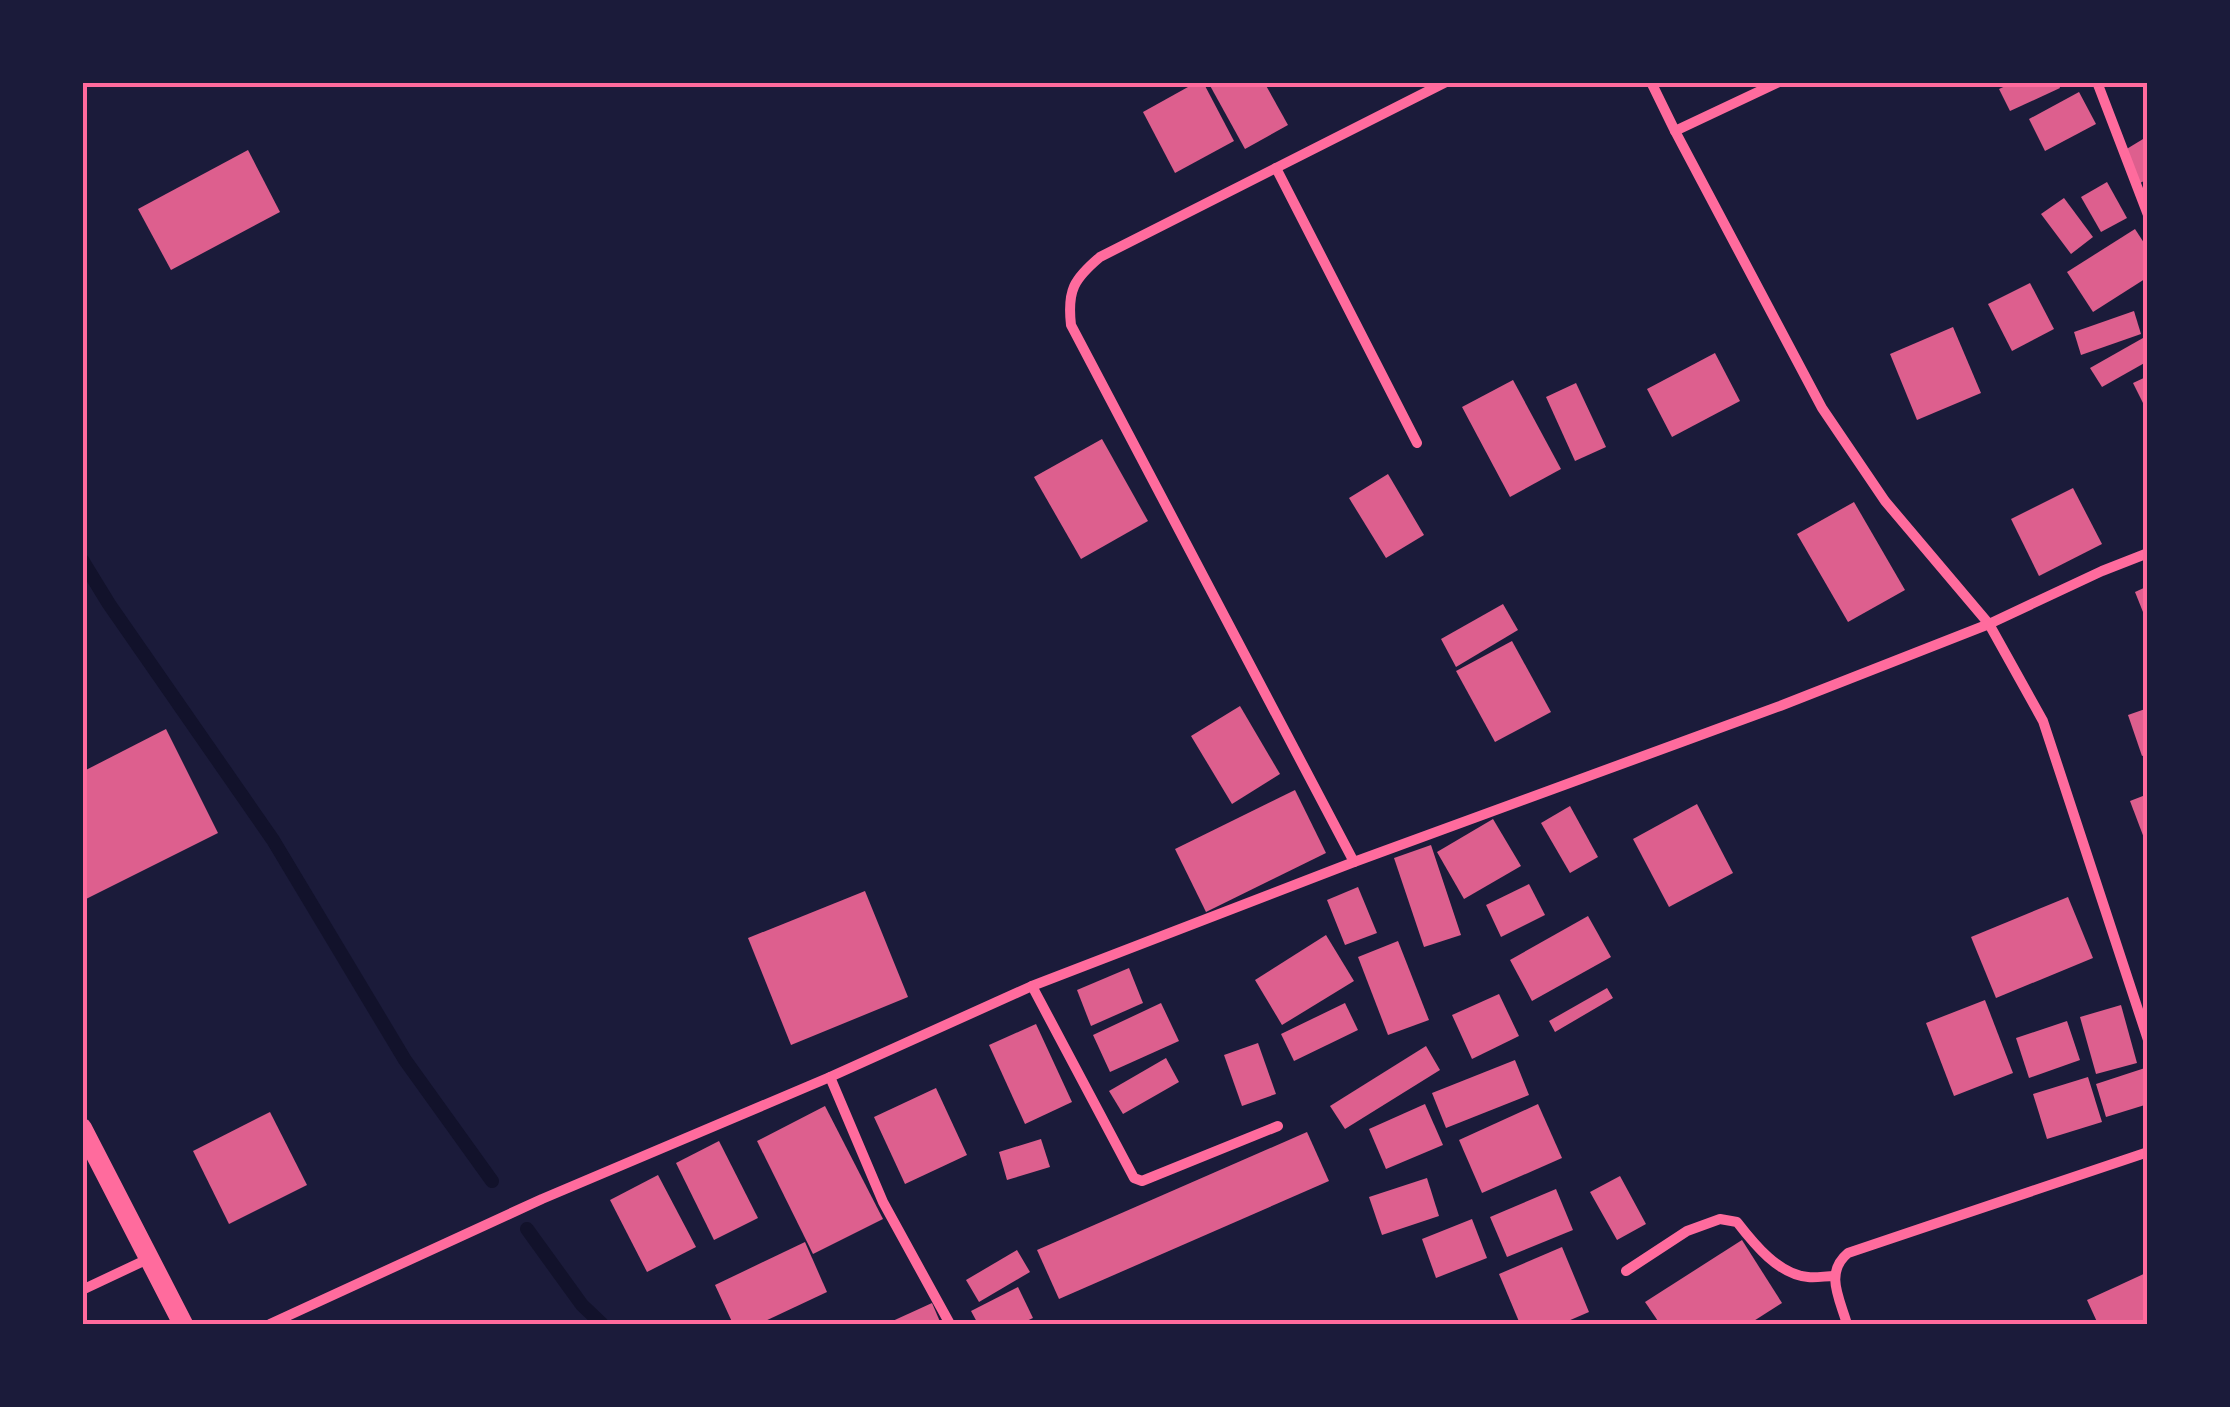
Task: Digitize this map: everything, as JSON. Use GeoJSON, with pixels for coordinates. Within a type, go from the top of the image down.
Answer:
{"type":"FeatureCollection","features":[{"type":"Feature","properties":{"kind":"main road"},"geometry":{"type":"LineString","coordinates":[[82,1128],[184,1324]]}},
{"type":"Feature","properties":{"kind":"street"},"geometry":{"type":"LineString","coordinates":[[1354,862],[1070,325],[1068,306],[1072,287],[1100,257],[1446,82]]}},
{"type":"Feature","properties":{"kind":"street"},"geometry":{"type":"LineString","coordinates":[[1651,82],[1822,408],[1884,502],[1989,624],[2043,721],[2148,1040]]}},
{"type":"Feature","properties":{"kind":"street"},"geometry":{"type":"LineString","coordinates":[[1674,131],[1779,82]]}},
{"type":"Feature","properties":{"kind":"street"},"geometry":{"type":"LineString","coordinates":[[2097,82],[2148,215]]}},
{"type":"Feature","properties":{"kind":"street"},"geometry":{"type":"LineString","coordinates":[[1276,168],[1417,443]]}},
{"type":"Feature","properties":{"kind":"street"},"geometry":{"type":"LineString","coordinates":[[270,1324],[542,1199],[1032,986],[1354,862],[1780,706],[1989,624],[2148,554]]}},
{"type":"Feature","properties":{"kind":"street"},"geometry":{"type":"LineString","coordinates":[[1032,986],[1134,1178],[1142,1180],[1278,1126]]}},
{"type":"Feature","properties":{"kind":"street"},"geometry":{"type":"LineString","coordinates":[[830,1077],[883,1202],[950,1324]]}},
{"type":"Feature","properties":{"kind":"street"},"geometry":{"type":"LineString","coordinates":[[1847,1324],[1834,1276],[1838,1262],[1848,1253],[2148,1152]]}},
{"type":"Feature","properties":{"kind":"street"},"geometry":{"type":"LineString","coordinates":[[1626,1271],[1687,1230],[1720,1219],[1737,1222],[1775,1264],[1805,1278],[1834,1276]]}},
{"type":"Feature","properties":{"kind":"street"},"geometry":{"type":"LineString","coordinates":[[82,1290],[150,1258]]}},
{"type":"Feature","properties":{"kind":"building"},"geometry":{"type":"Polygon","coordinates":[[[1203,82],[1234,141],[1175,173],[1143,112],[1203,82]]]}},
{"type":"Feature","properties":{"kind":"building"},"geometry":{"type":"Polygon","coordinates":[[[1208,82],[1264,82],[1288,125],[1245,149],[1208,82]]]}},
{"type":"Feature","properties":{"kind":"building"},"geometry":{"type":"Polygon","coordinates":[[[2014,82],[2058,82],[2060,88],[2010,111],[1999,89],[2014,82]]]}},
{"type":"Feature","properties":{"kind":"building"},"geometry":{"type":"Polygon","coordinates":[[[2079,92],[2096,124],[2045,151],[2029,119],[2079,92]]]}},
{"type":"Feature","properties":{"kind":"building"},"geometry":{"type":"Polygon","coordinates":[[[2148,136],[2148,179],[2140,183],[2125,150],[2148,136]]]}},
{"type":"Feature","properties":{"kind":"building"},"geometry":{"type":"Polygon","coordinates":[[[248,150],[280,212],[171,270],[138,209],[248,150]]]}},
{"type":"Feature","properties":{"kind":"building"},"geometry":{"type":"Polygon","coordinates":[[[2107,182],[2127,218],[2101,232],[2081,197],[2107,182]]]}},
{"type":"Feature","properties":{"kind":"building"},"geometry":{"type":"Polygon","coordinates":[[[2064,198],[2093,237],[2071,254],[2041,214],[2064,198]]]}},
{"type":"Feature","properties":{"kind":"building"},"geometry":{"type":"Polygon","coordinates":[[[2135,229],[2148,249],[2148,277],[2093,312],[2067,272],[2135,229]]]}},
{"type":"Feature","properties":{"kind":"building"},"geometry":{"type":"Polygon","coordinates":[[[2030,283],[2054,329],[2012,351],[1988,304],[2030,283]]]}},
{"type":"Feature","properties":{"kind":"building"},"geometry":{"type":"Polygon","coordinates":[[[2134,311],[2141,334],[2081,355],[2074,332],[2134,311]]]}},
{"type":"Feature","properties":{"kind":"building"},"geometry":{"type":"Polygon","coordinates":[[[1953,327],[1981,393],[1917,420],[1890,354],[1953,327]]]}},
{"type":"Feature","properties":{"kind":"building"},"geometry":{"type":"Polygon","coordinates":[[[2143,338],[2148,346],[2148,361],[2102,387],[2090,368],[2143,338]]]}},
{"type":"Feature","properties":{"kind":"building"},"geometry":{"type":"Polygon","coordinates":[[[1715,353],[1740,401],[1672,437],[1647,389],[1715,353]]]}},
{"type":"Feature","properties":{"kind":"building"},"geometry":{"type":"Polygon","coordinates":[[[2148,376],[2148,413],[2133,383],[2148,376]]]}},
{"type":"Feature","properties":{"kind":"building"},"geometry":{"type":"Polygon","coordinates":[[[1513,380],[1561,469],[1510,497],[1462,407],[1513,380]]]}},
{"type":"Feature","properties":{"kind":"building"},"geometry":{"type":"Polygon","coordinates":[[[1576,383],[1606,447],[1575,461],[1546,397],[1576,383]]]}},
{"type":"Feature","properties":{"kind":"building"},"geometry":{"type":"Polygon","coordinates":[[[1102,439],[1148,521],[1081,559],[1034,477],[1102,439]]]}},
{"type":"Feature","properties":{"kind":"building"},"geometry":{"type":"Polygon","coordinates":[[[1388,474],[1424,535],[1386,558],[1349,498],[1388,474]]]}},
{"type":"Feature","properties":{"kind":"building"},"geometry":{"type":"Polygon","coordinates":[[[2073,488],[2102,544],[2039,576],[2011,519],[2073,488]]]}},
{"type":"Feature","properties":{"kind":"building"},"geometry":{"type":"Polygon","coordinates":[[[1854,502],[1905,590],[1848,622],[1797,534],[1854,502]]]}},
{"type":"Feature","properties":{"kind":"building"},"geometry":{"type":"Polygon","coordinates":[[[2148,586],[2148,622],[2147,622],[2135,592],[2148,586]]]}},
{"type":"Feature","properties":{"kind":"building"},"geometry":{"type":"Polygon","coordinates":[[[1503,604],[1518,630],[1456,667],[1441,639],[1503,604]]]}},
{"type":"Feature","properties":{"kind":"building"},"geometry":{"type":"Polygon","coordinates":[[[1512,641],[1551,712],[1495,742],[1456,671],[1512,641]]]}},
{"type":"Feature","properties":{"kind":"building"},"geometry":{"type":"Polygon","coordinates":[[[1240,706],[1280,774],[1232,804],[1191,736],[1240,706]]]}},
{"type":"Feature","properties":{"kind":"building"},"geometry":{"type":"Polygon","coordinates":[[[2148,708],[2148,754],[2142,756],[2128,715],[2148,708]]]}},
{"type":"Feature","properties":{"kind":"building"},"geometry":{"type":"Polygon","coordinates":[[[166,729],[218,833],[82,901],[82,772],[166,729]]]}},
{"type":"Feature","properties":{"kind":"building"},"geometry":{"type":"Polygon","coordinates":[[[1295,790],[1326,853],[1206,912],[1175,849],[1295,790]]]}},
{"type":"Feature","properties":{"kind":"building"},"geometry":{"type":"Polygon","coordinates":[[[2148,794],[2148,836],[2144,838],[2130,801],[2148,794]]]}},
{"type":"Feature","properties":{"kind":"building"},"geometry":{"type":"Polygon","coordinates":[[[1697,804],[1733,873],[1669,907],[1633,839],[1697,804]]]}},
{"type":"Feature","properties":{"kind":"building"},"geometry":{"type":"Polygon","coordinates":[[[1570,806],[1598,857],[1570,873],[1541,823],[1570,806]]]}},
{"type":"Feature","properties":{"kind":"building"},"geometry":{"type":"Polygon","coordinates":[[[1493,819],[1521,866],[1464,899],[1437,852],[1493,819]]]}},
{"type":"Feature","properties":{"kind":"building"},"geometry":{"type":"Polygon","coordinates":[[[1431,845],[1461,935],[1424,947],[1394,858],[1431,845]]]}},
{"type":"Feature","properties":{"kind":"building"},"geometry":{"type":"Polygon","coordinates":[[[1529,884],[1545,915],[1501,937],[1486,905],[1529,884]]]}},
{"type":"Feature","properties":{"kind":"building"},"geometry":{"type":"Polygon","coordinates":[[[1358,887],[1377,933],[1345,945],[1327,900],[1358,887]]]}},
{"type":"Feature","properties":{"kind":"building"},"geometry":{"type":"Polygon","coordinates":[[[865,891],[908,997],[791,1045],[748,938],[865,891]]]}},
{"type":"Feature","properties":{"kind":"building"},"geometry":{"type":"Polygon","coordinates":[[[2068,897],[2093,958],[1996,998],[1971,937],[2068,897]]]}},
{"type":"Feature","properties":{"kind":"building"},"geometry":{"type":"Polygon","coordinates":[[[1588,916],[1611,957],[1532,1001],[1510,960],[1588,916]]]}},
{"type":"Feature","properties":{"kind":"building"},"geometry":{"type":"Polygon","coordinates":[[[1326,935],[1354,981],[1282,1025],[1255,980],[1326,935]]]}},
{"type":"Feature","properties":{"kind":"building"},"geometry":{"type":"Polygon","coordinates":[[[1398,941],[1429,1020],[1388,1035],[1358,957],[1398,941]]]}},
{"type":"Feature","properties":{"kind":"building"},"geometry":{"type":"Polygon","coordinates":[[[1129,968],[1143,1003],[1091,1026],[1077,990],[1129,968]]]}},
{"type":"Feature","properties":{"kind":"building"},"geometry":{"type":"Polygon","coordinates":[[[1607,988],[1613,998],[1555,1032],[1549,1021],[1607,988]]]}},
{"type":"Feature","properties":{"kind":"building"},"geometry":{"type":"Polygon","coordinates":[[[1499,994],[1519,1036],[1472,1059],[1452,1015],[1499,994]]]}},
{"type":"Feature","properties":{"kind":"building"},"geometry":{"type":"Polygon","coordinates":[[[1985,1000],[2013,1073],[1954,1096],[1926,1023],[1985,1000]]]}},
{"type":"Feature","properties":{"kind":"building"},"geometry":{"type":"Polygon","coordinates":[[[1161,1003],[1179,1041],[1110,1072],[1093,1035],[1161,1003]]]}},
{"type":"Feature","properties":{"kind":"building"},"geometry":{"type":"Polygon","coordinates":[[[1345,1003],[1358,1030],[1294,1061],[1281,1034],[1345,1003]]]}},
{"type":"Feature","properties":{"kind":"building"},"geometry":{"type":"Polygon","coordinates":[[[2121,1005],[2137,1063],[2096,1074],[2080,1017],[2121,1005]]]}},
{"type":"Feature","properties":{"kind":"building"},"geometry":{"type":"Polygon","coordinates":[[[2067,1021],[2080,1060],[2029,1078],[2016,1038],[2067,1021]]]}},
{"type":"Feature","properties":{"kind":"building"},"geometry":{"type":"Polygon","coordinates":[[[1036,1024],[1072,1102],[1025,1124],[989,1045],[1036,1024]]]}},
{"type":"Feature","properties":{"kind":"building"},"geometry":{"type":"Polygon","coordinates":[[[1258,1043],[1276,1094],[1242,1106],[1224,1055],[1258,1043]]]}},
{"type":"Feature","properties":{"kind":"building"},"geometry":{"type":"Polygon","coordinates":[[[1426,1046],[1440,1070],[1345,1129],[1330,1106],[1426,1046]]]}},
{"type":"Feature","properties":{"kind":"building"},"geometry":{"type":"Polygon","coordinates":[[[1166,1058],[1179,1082],[1123,1114],[1109,1091],[1166,1058]]]}},
{"type":"Feature","properties":{"kind":"building"},"geometry":{"type":"Polygon","coordinates":[[[1515,1060],[1529,1095],[1446,1128],[1432,1093],[1515,1060]]]}},
{"type":"Feature","properties":{"kind":"building"},"geometry":{"type":"Polygon","coordinates":[[[2148,1067],[2148,1104],[2106,1117],[2096,1084],[2148,1067]]]}},
{"type":"Feature","properties":{"kind":"building"},"geometry":{"type":"Polygon","coordinates":[[[2088,1077],[2102,1122],[2047,1139],[2033,1094],[2088,1077]]]}},
{"type":"Feature","properties":{"kind":"building"},"geometry":{"type":"Polygon","coordinates":[[[936,1088],[967,1155],[905,1184],[874,1117],[936,1088]]]}},
{"type":"Feature","properties":{"kind":"building"},"geometry":{"type":"Polygon","coordinates":[[[1425,1104],[1443,1145],[1386,1169],[1369,1129],[1425,1104]]]}},
{"type":"Feature","properties":{"kind":"building"},"geometry":{"type":"Polygon","coordinates":[[[1538,1104],[1562,1158],[1482,1193],[1459,1140],[1538,1104]]]}},
{"type":"Feature","properties":{"kind":"building"},"geometry":{"type":"Polygon","coordinates":[[[825,1106],[883,1219],[813,1254],[757,1141],[825,1106]]]}},
{"type":"Feature","properties":{"kind":"building"},"geometry":{"type":"Polygon","coordinates":[[[270,1112],[307,1185],[229,1224],[193,1151],[270,1112]]]}},
{"type":"Feature","properties":{"kind":"building"},"geometry":{"type":"Polygon","coordinates":[[[1307,1132],[1329,1181],[1059,1299],[1037,1250],[1307,1132]]]}},
{"type":"Feature","properties":{"kind":"building"},"geometry":{"type":"Polygon","coordinates":[[[1041,1139],[1050,1167],[1007,1180],[999,1152],[1041,1139]]]}},
{"type":"Feature","properties":{"kind":"building"},"geometry":{"type":"Polygon","coordinates":[[[719,1141],[758,1218],[714,1240],[676,1163],[719,1141]]]}},
{"type":"Feature","properties":{"kind":"building"},"geometry":{"type":"Polygon","coordinates":[[[658,1175],[696,1247],[647,1272],[610,1200],[658,1175]]]}},
{"type":"Feature","properties":{"kind":"building"},"geometry":{"type":"Polygon","coordinates":[[[1620,1176],[1646,1224],[1617,1240],[1590,1192],[1620,1176]]]}},
{"type":"Feature","properties":{"kind":"building"},"geometry":{"type":"Polygon","coordinates":[[[1427,1178],[1439,1216],[1382,1235],[1369,1197],[1427,1178]]]}},
{"type":"Feature","properties":{"kind":"building"},"geometry":{"type":"Polygon","coordinates":[[[1556,1189],[1573,1230],[1507,1257],[1490,1217],[1556,1189]]]}},
{"type":"Feature","properties":{"kind":"building"},"geometry":{"type":"Polygon","coordinates":[[[1472,1219],[1487,1258],[1436,1278],[1422,1239],[1472,1219]]]}},
{"type":"Feature","properties":{"kind":"building"},"geometry":{"type":"Polygon","coordinates":[[[1742,1240],[1782,1303],[1749,1324],[1660,1324],[1645,1302],[1742,1240]]]}},
{"type":"Feature","properties":{"kind":"building"},"geometry":{"type":"Polygon","coordinates":[[[805,1242],[827,1292],[759,1324],[733,1324],[715,1285],[805,1242]]]}},
{"type":"Feature","properties":{"kind":"building"},"geometry":{"type":"Polygon","coordinates":[[[1562,1247],[1589,1312],[1561,1324],[1520,1324],[1499,1274],[1562,1247]]]}},
{"type":"Feature","properties":{"kind":"building"},"geometry":{"type":"Polygon","coordinates":[[[1017,1250],[1030,1272],[979,1302],[966,1280],[1017,1250]]]}},
{"type":"Feature","properties":{"kind":"building"},"geometry":{"type":"Polygon","coordinates":[[[2148,1272],[2148,1324],[2098,1324],[2087,1300],[2148,1272]]]}},
{"type":"Feature","properties":{"kind":"building"},"geometry":{"type":"Polygon","coordinates":[[[1018,1287],[1033,1318],[1020,1324],[978,1324],[971,1311],[1018,1287]]]}},
{"type":"Feature","properties":{"kind":"building"},"geometry":{"type":"Polygon","coordinates":[[[932,1303],[941,1324],[886,1324],[932,1303]]]}},
{"type":"Feature","properties":{"kind":"waterway"},"geometry":{"type":"LineString","coordinates":[[82,560],[273,840],[405,1060],[492,1181]]}},
{"type":"Feature","properties":{"kind":"waterway"},"geometry":{"type":"LineString","coordinates":[[527,1229],[582,1305],[602,1324]]}}]}
